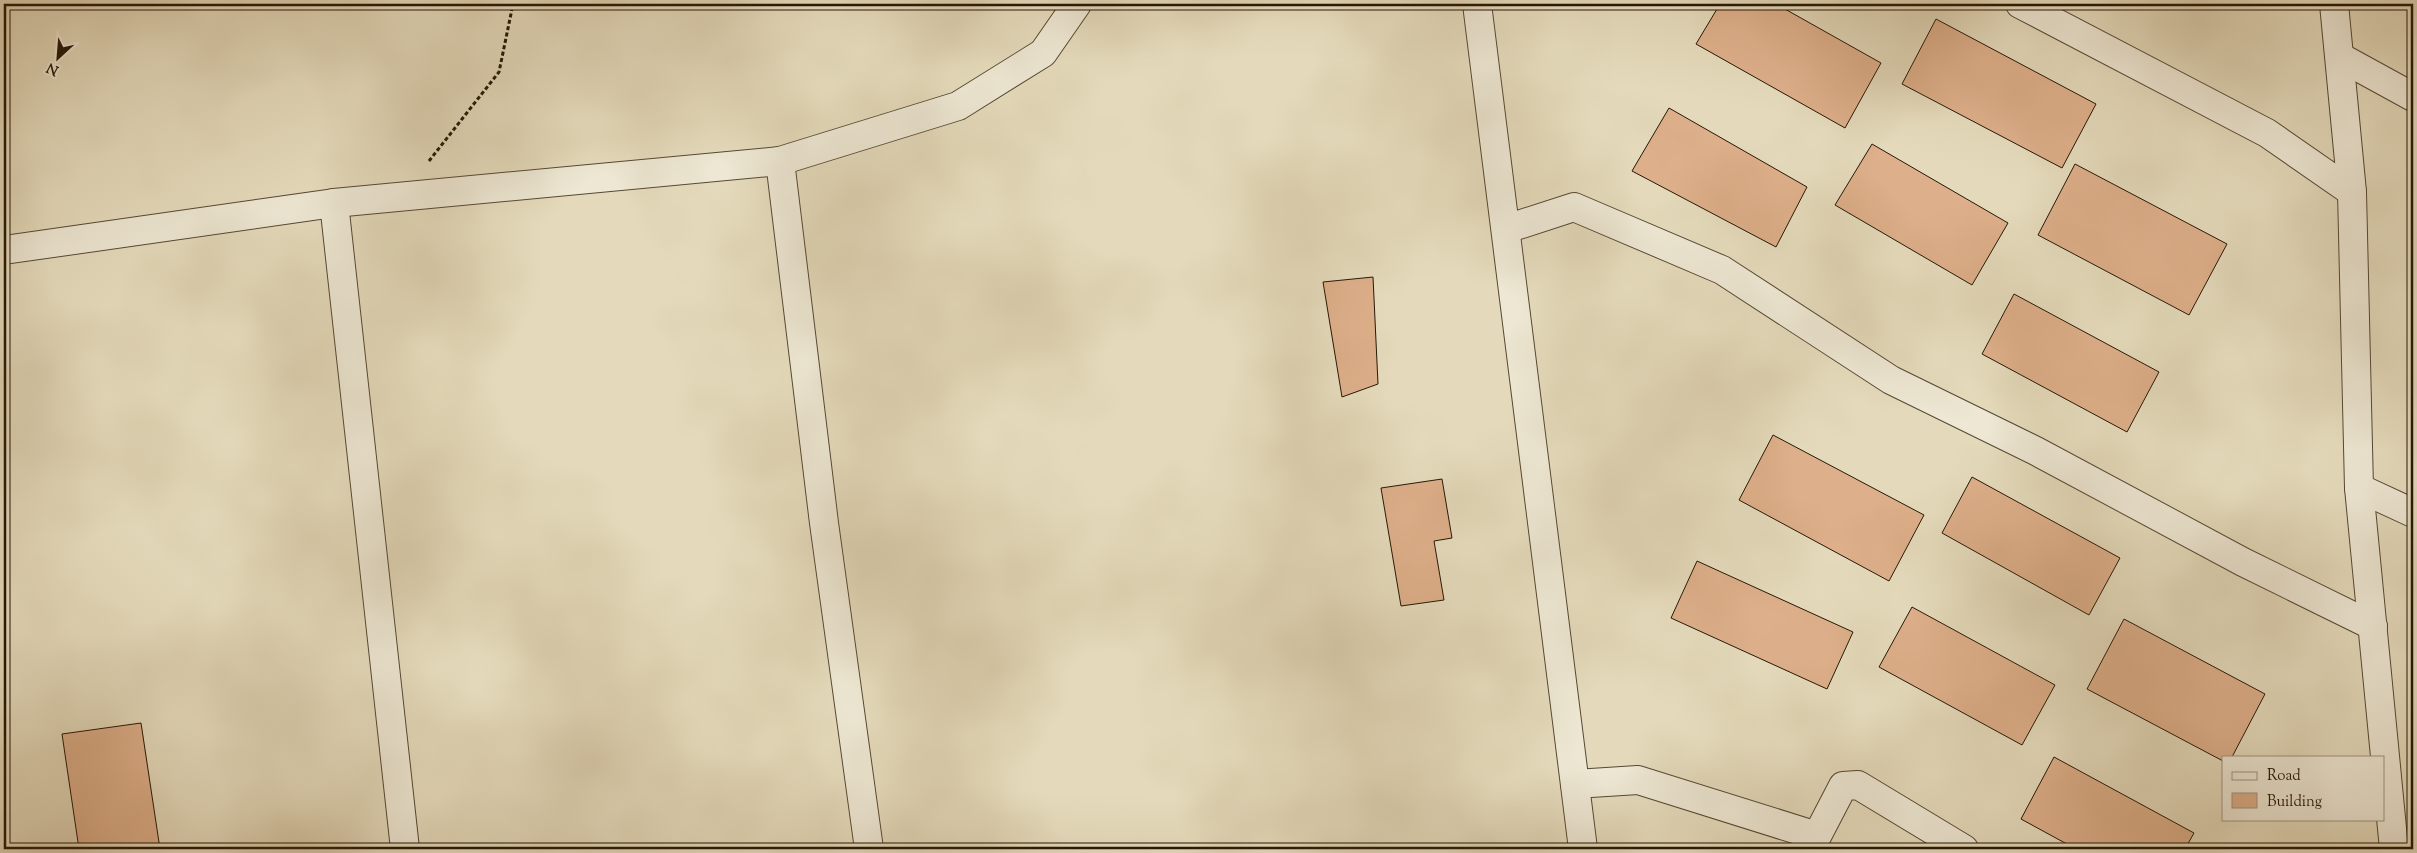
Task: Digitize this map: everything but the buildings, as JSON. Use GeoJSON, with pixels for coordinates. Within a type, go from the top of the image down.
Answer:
{"type":"FeatureCollection","features":[{"type":"Feature","properties":{"kind":"street"},"geometry":{"type":"LineString","coordinates":[[4,250],[334,203],[780,161],[958,106],[1043,53],[1077,4]]}},
{"type":"Feature","properties":{"kind":"street"},"geometry":{"type":"LineString","coordinates":[[1477,4],[1583,849]]}},
{"type":"Feature","properties":{"kind":"street"},"geometry":{"type":"LineString","coordinates":[[2020,4],[2267,133],[2352,192]]}},
{"type":"Feature","properties":{"kind":"street"},"geometry":{"type":"LineString","coordinates":[[2334,4],[2352,192],[2359,488],[2394,849]]}},
{"type":"Feature","properties":{"kind":"street"},"geometry":{"type":"LineString","coordinates":[[2340,57],[2413,97]]}},
{"type":"Feature","properties":{"kind":"street"},"geometry":{"type":"LineString","coordinates":[[780,161],[824,523],[869,849]]}},
{"type":"Feature","properties":{"kind":"street"},"geometry":{"type":"LineString","coordinates":[[334,203],[405,849]]}},
{"type":"Feature","properties":{"kind":"street"},"geometry":{"type":"LineString","coordinates":[[1506,229],[1574,207],[1722,270],[1890,380],[2036,451],[2243,562],[2373,626]]}},
{"type":"Feature","properties":{"kind":"street"},"geometry":{"type":"LineString","coordinates":[[2359,488],[2413,513]]}},
{"type":"Feature","properties":{"kind":"street"},"geometry":{"type":"LineString","coordinates":[[1575,784],[1638,780],[1817,836],[1843,786],[1858,785],[1964,849]]}},
{"type":"Feature","properties":{"kind":"path"},"geometry":{"type":"LineString","coordinates":[[401,197],[499,72],[513,4]]}}]}
